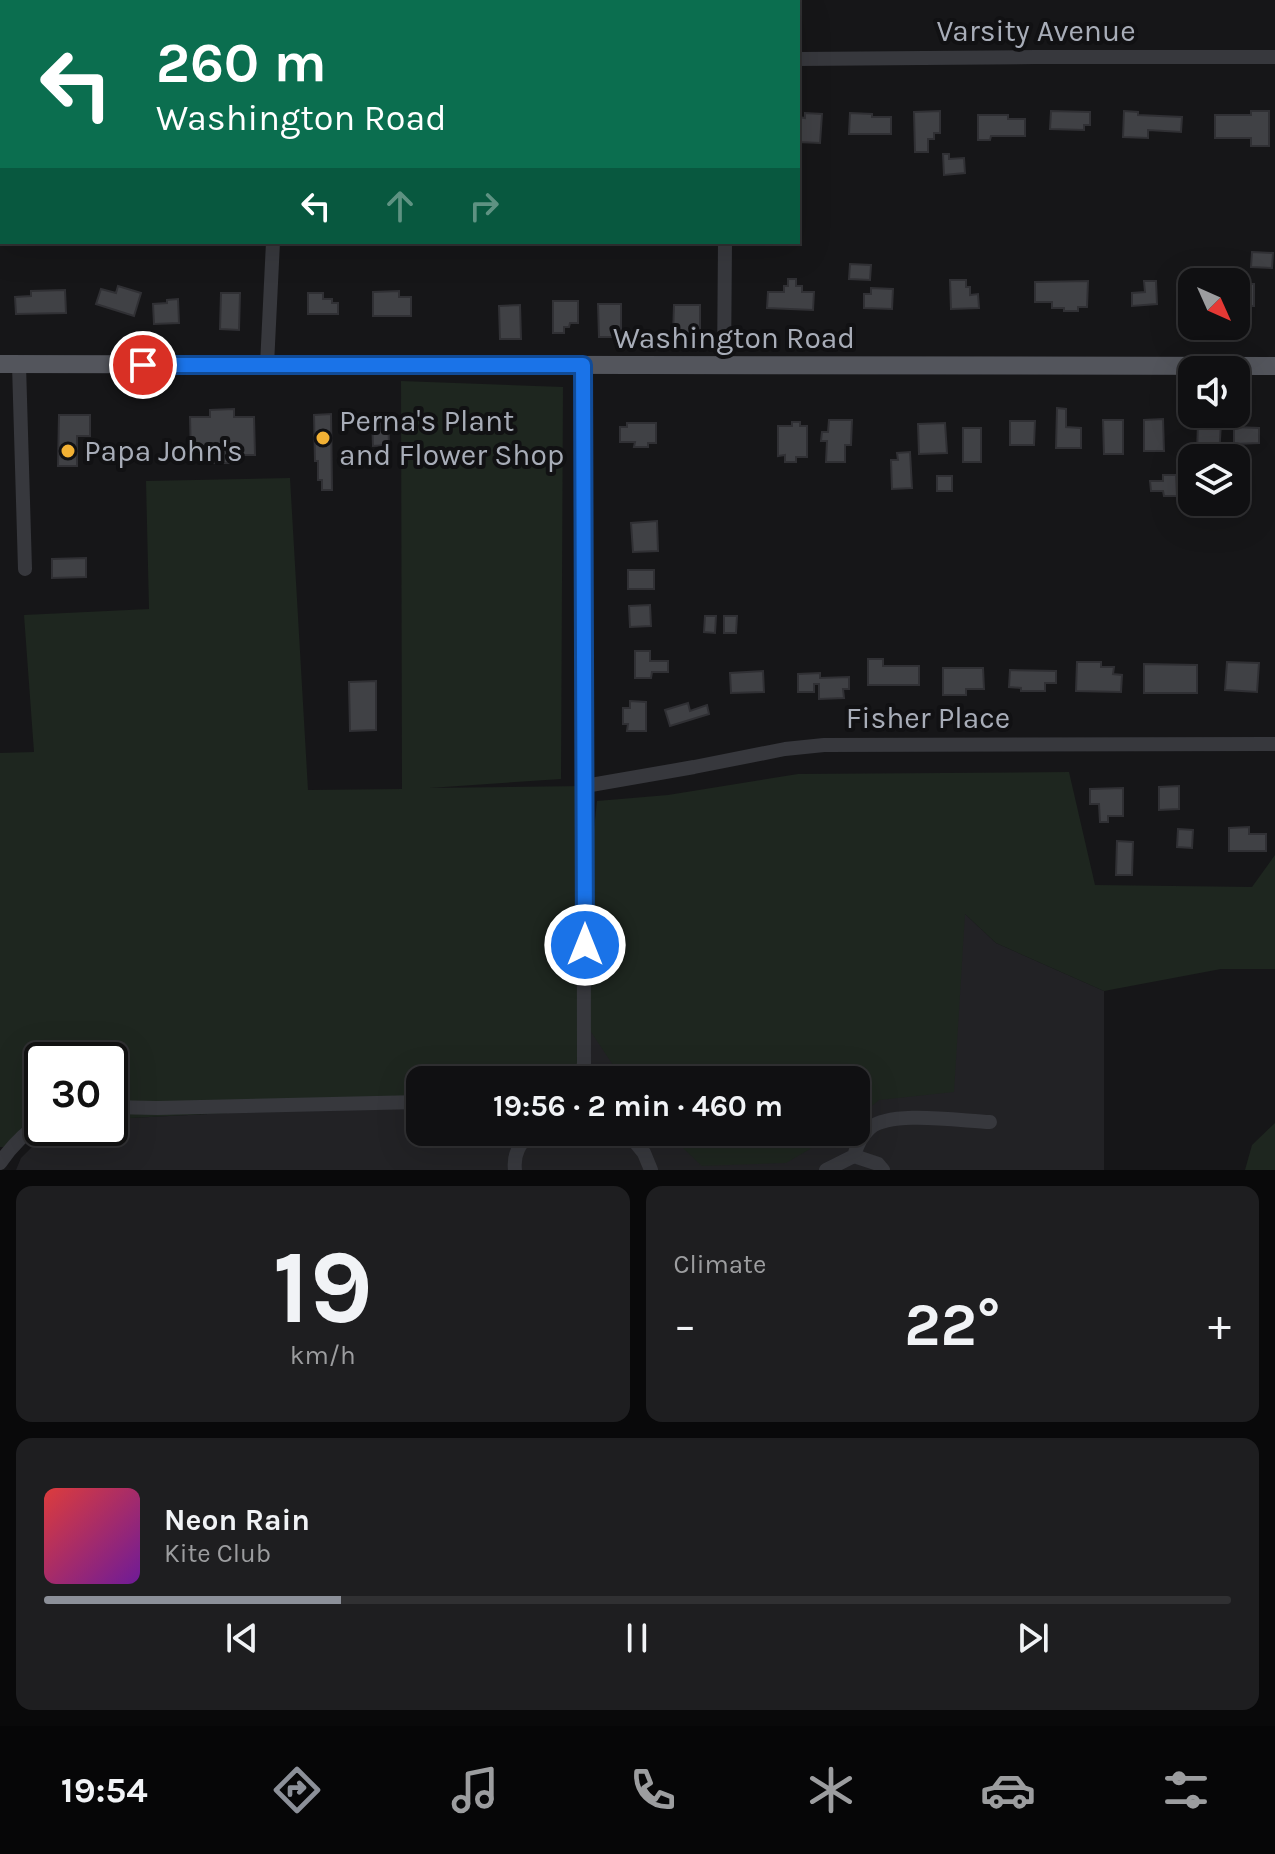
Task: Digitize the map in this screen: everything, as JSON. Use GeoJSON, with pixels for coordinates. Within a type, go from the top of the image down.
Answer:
{"type":"FeatureCollection","features":[{"type":"Feature","properties":{"kind":"main road","name":"Washington Road"},"geometry":{"type":"LineString","coordinates":[[10,364],[1275,366]]}},
{"type":"Feature","properties":{"kind":"street","name":"Varsity Avenue"},"geometry":{"type":"LineString","coordinates":[[800,59],[1275,57]]}},
{"type":"Feature","properties":{"kind":"street"},"geometry":{"type":"LineString","coordinates":[[267,365],[273,244]]}},
{"type":"Feature","properties":{"kind":"street"},"geometry":{"type":"LineString","coordinates":[[724,366],[725,244]]}},
{"type":"Feature","properties":{"kind":"street"},"geometry":{"type":"LineString","coordinates":[[10,364],[25,569]]}},
{"type":"Feature","properties":{"kind":"street"},"geometry":{"type":"LineString","coordinates":[[583,365],[584,1066]]}},
{"type":"Feature","properties":{"kind":"street","name":"Fisher Place"},"geometry":{"type":"LineString","coordinates":[[585,786],[785,749],[824,745],[1275,744]]}},
{"type":"Feature","properties":{"kind":"street"},"geometry":{"type":"LineString","coordinates":[[128,1107],[406,1102]]}},
{"type":"Feature","properties":{"kind":"street"},"geometry":{"type":"LineString","coordinates":[[854,1156],[859,1141],[871,1127],[885,1120],[901,1117],[990,1122]]}},
{"type":"Feature","properties":{"kind":"street"},"geometry":{"type":"LineString","coordinates":[[0,1163],[24,1136]]}},
{"type":"Feature","properties":{"kind":"street"},"geometry":{"type":"LineString","coordinates":[[515,1170],[515,1154],[519,1146]]}},
{"type":"Feature","properties":{"kind":"street"},"geometry":{"type":"LineString","coordinates":[[638,1146],[651,1170]]}},
{"type":"Feature","properties":{"kind":"street"},"geometry":{"type":"LineString","coordinates":[[826,1170],[854,1156],[878,1164],[883,1170]]}},
{"type":"Feature","properties":{"kind":"shaded area"},"geometry":{"type":"Polygon","coordinates":[[[401,381],[563,387],[561,779],[429,788],[585,786],[586,904],[597,801],[668,795],[798,774],[1069,772],[1095,885],[1252,887],[1275,855],[1275,969],[1221,969],[1104,991],[996,943],[965,914],[954,1092],[879,1100],[870,1107],[870,1066],[614,1066],[585,1023],[582,1066],[406,1066],[406,1104],[128,1118],[128,1042],[24,1042],[24,1137],[12,1147],[0,1147],[0,753],[34,752],[24,615],[149,609],[146,481],[290,478],[308,790],[402,789],[401,381]]]}},
{"type":"Feature","properties":{"kind":"shaded area"},"geometry":{"type":"Polygon","coordinates":[[[948,898],[996,943],[1104,991],[1104,1170],[16,1170],[21,1158],[33,1146],[128,1146],[128,1118],[406,1104],[406,1146],[870,1146],[870,1066],[582,1066],[585,1023],[948,898]]]}},
{"type":"Feature","properties":{"kind":"shaded area"},"geometry":{"type":"Polygon","coordinates":[[[1275,1123],[1275,1170],[1245,1170],[1252,1145],[1275,1123]]]}},
{"type":"Feature","properties":{"kind":"shaded area"},"geometry":{"type":"Polygon","coordinates":[[[681,1146],[815,1146],[786,1163],[702,1166],[681,1146]]]}},
{"type":"Feature","properties":{"kind":"building"},"geometry":{"type":"Polygon","coordinates":[[[940,111],[940,133],[934,133],[934,139],[928,139],[928,152],[915,152],[914,112],[940,111]]]}},
{"type":"Feature","properties":{"kind":"building"},"geometry":{"type":"Polygon","coordinates":[[[1051,111],[1090,112],[1090,125],[1084,125],[1084,130],[1050,129],[1051,111]]]}},
{"type":"Feature","properties":{"kind":"building"},"geometry":{"type":"Polygon","coordinates":[[[1124,111],[1138,112],[1138,115],[1182,117],[1181,132],[1148,130],[1148,138],[1123,137],[1124,111]]]}},
{"type":"Feature","properties":{"kind":"building"},"geometry":{"type":"Polygon","coordinates":[[[1251,111],[1269,111],[1269,146],[1251,146],[1251,138],[1215,138],[1215,115],[1251,115],[1251,111]]]}},
{"type":"Feature","properties":{"kind":"building"},"geometry":{"type":"Polygon","coordinates":[[[805,113],[822,114],[820,143],[800,142],[800,117],[805,118],[805,113]]]}},
{"type":"Feature","properties":{"kind":"building"},"geometry":{"type":"Polygon","coordinates":[[[850,113],[891,117],[891,134],[849,134],[850,113]]]}},
{"type":"Feature","properties":{"kind":"building"},"geometry":{"type":"Polygon","coordinates":[[[978,115],[1008,115],[1008,119],[1025,119],[1025,136],[991,136],[990,140],[978,140],[978,115]]]}},
{"type":"Feature","properties":{"kind":"building"},"geometry":{"type":"Polygon","coordinates":[[[943,154],[949,154],[949,159],[964,158],[965,173],[944,175],[943,154]]]}},
{"type":"Feature","properties":{"kind":"building"},"geometry":{"type":"Polygon","coordinates":[[[1252,252],[1273,253],[1272,268],[1251,267],[1252,252]]]}},
{"type":"Feature","properties":{"kind":"building"},"geometry":{"type":"Polygon","coordinates":[[[850,264],[871,265],[870,280],[849,279],[850,264]]]}},
{"type":"Feature","properties":{"kind":"building"},"geometry":{"type":"Polygon","coordinates":[[[788,279],[796,279],[796,286],[802,286],[802,292],[814,292],[813,310],[767,308],[768,292],[784,292],[788,279]]]}},
{"type":"Feature","properties":{"kind":"building"},"geometry":{"type":"Polygon","coordinates":[[[950,280],[966,280],[970,295],[978,294],[979,308],[951,309],[950,280]]]}},
{"type":"Feature","properties":{"kind":"building"},"geometry":{"type":"Polygon","coordinates":[[[1088,281],[1087,307],[1078,307],[1078,311],[1052,308],[1052,302],[1035,302],[1035,282],[1088,281]]]}},
{"type":"Feature","properties":{"kind":"building"},"geometry":{"type":"Polygon","coordinates":[[[1144,281],[1156,281],[1157,304],[1132,306],[1132,293],[1145,292],[1144,281]]]}},
{"type":"Feature","properties":{"kind":"building"},"geometry":{"type":"Polygon","coordinates":[[[1250,284],[1254,284],[1254,306],[1250,306],[1250,284]]]}},
{"type":"Feature","properties":{"kind":"building"},"geometry":{"type":"Polygon","coordinates":[[[118,286],[141,293],[134,316],[96,304],[101,289],[116,293],[118,286]]]}},
{"type":"Feature","properties":{"kind":"building"},"geometry":{"type":"Polygon","coordinates":[[[871,288],[893,289],[892,309],[864,308],[864,294],[871,294],[871,288]]]}},
{"type":"Feature","properties":{"kind":"building"},"geometry":{"type":"Polygon","coordinates":[[[65,290],[66,313],[16,314],[15,297],[31,296],[31,291],[65,290]]]}},
{"type":"Feature","properties":{"kind":"building"},"geometry":{"type":"Polygon","coordinates":[[[399,291],[399,297],[411,297],[411,316],[373,316],[373,292],[399,291]]]}},
{"type":"Feature","properties":{"kind":"building"},"geometry":{"type":"Polygon","coordinates":[[[221,293],[240,293],[239,330],[220,329],[221,293]]]}},
{"type":"Feature","properties":{"kind":"building"},"geometry":{"type":"Polygon","coordinates":[[[308,293],[323,293],[323,299],[338,303],[338,314],[308,314],[308,293]]]}},
{"type":"Feature","properties":{"kind":"building"},"geometry":{"type":"Polygon","coordinates":[[[178,299],[179,323],[154,324],[153,304],[178,299]]]}},
{"type":"Feature","properties":{"kind":"building"},"geometry":{"type":"Polygon","coordinates":[[[553,301],[578,301],[578,323],[564,327],[564,333],[553,333],[553,301]]]}},
{"type":"Feature","properties":{"kind":"building"},"geometry":{"type":"Polygon","coordinates":[[[598,304],[621,304],[621,337],[599,337],[598,304]]]}},
{"type":"Feature","properties":{"kind":"building"},"geometry":{"type":"Polygon","coordinates":[[[520,305],[521,339],[500,339],[499,306],[520,305]]]}},
{"type":"Feature","properties":{"kind":"building"},"geometry":{"type":"Polygon","coordinates":[[[674,305],[700,305],[700,334],[673,336],[674,305]]]}},
{"type":"Feature","properties":{"kind":"building"},"geometry":{"type":"Polygon","coordinates":[[[1057,408],[1066,409],[1066,427],[1081,428],[1081,448],[1056,448],[1057,408]]]}},
{"type":"Feature","properties":{"kind":"building"},"geometry":{"type":"Polygon","coordinates":[[[234,409],[234,417],[254,417],[255,455],[233,455],[233,463],[213,463],[213,455],[191,456],[190,417],[210,417],[210,410],[234,409]]]}},
{"type":"Feature","properties":{"kind":"building","name":"Perna's Plant and Flower Shop"},"geometry":{"type":"Polygon","coordinates":[[[331,414],[332,490],[322,490],[322,480],[318,480],[318,461],[315,461],[314,415],[331,414]]]}},
{"type":"Feature","properties":{"kind":"building","name":"Papa John's"},"geometry":{"type":"Polygon","coordinates":[[[59,415],[90,415],[90,436],[77,436],[77,466],[58,466],[59,415]]]}},
{"type":"Feature","properties":{"kind":"building"},"geometry":{"type":"Polygon","coordinates":[[[388,416],[389,445],[373,446],[372,417],[388,416]]]}},
{"type":"Feature","properties":{"kind":"building"},"geometry":{"type":"Polygon","coordinates":[[[1163,419],[1164,451],[1144,451],[1144,420],[1163,419]]]}},
{"type":"Feature","properties":{"kind":"building"},"geometry":{"type":"Polygon","coordinates":[[[829,420],[852,420],[851,445],[845,445],[845,462],[826,462],[827,441],[821,441],[822,432],[828,432],[829,420]]]}},
{"type":"Feature","properties":{"kind":"building"},"geometry":{"type":"Polygon","coordinates":[[[1103,420],[1123,420],[1123,454],[1104,454],[1103,420]]]}},
{"type":"Feature","properties":{"kind":"building"},"geometry":{"type":"Polygon","coordinates":[[[1010,421],[1035,421],[1034,445],[1010,445],[1010,421]]]}},
{"type":"Feature","properties":{"kind":"building"},"geometry":{"type":"Polygon","coordinates":[[[792,422],[807,426],[807,457],[796,457],[796,462],[785,462],[785,455],[778,456],[778,426],[792,426],[792,422]]]}},
{"type":"Feature","properties":{"kind":"building"},"geometry":{"type":"Polygon","coordinates":[[[627,423],[656,423],[656,443],[648,443],[648,447],[634,447],[635,442],[620,442],[620,427],[627,427],[627,423]]]}},
{"type":"Feature","properties":{"kind":"building"},"geometry":{"type":"Polygon","coordinates":[[[945,423],[947,453],[919,454],[918,424],[945,423]]]}},
{"type":"Feature","properties":{"kind":"building"},"geometry":{"type":"Polygon","coordinates":[[[963,428],[981,428],[981,462],[963,462],[963,428]]]}},
{"type":"Feature","properties":{"kind":"building"},"geometry":{"type":"Polygon","coordinates":[[[1198,428],[1221,428],[1220,444],[1197,444],[1198,428]]]}},
{"type":"Feature","properties":{"kind":"building"},"geometry":{"type":"Polygon","coordinates":[[[1234,428],[1259,428],[1259,443],[1234,444],[1234,428]]]}},
{"type":"Feature","properties":{"kind":"building"},"geometry":{"type":"Polygon","coordinates":[[[910,452],[912,488],[892,489],[891,460],[898,460],[897,453],[910,452]]]}},
{"type":"Feature","properties":{"kind":"building"},"geometry":{"type":"Polygon","coordinates":[[[1163,475],[1176,475],[1177,496],[1164,496],[1163,491],[1151,491],[1150,481],[1163,481],[1163,475]]]}},
{"type":"Feature","properties":{"kind":"building"},"geometry":{"type":"Polygon","coordinates":[[[937,476],[952,476],[952,491],[937,491],[937,476]]]}},
{"type":"Feature","properties":{"kind":"building"},"geometry":{"type":"Polygon","coordinates":[[[657,521],[658,551],[633,552],[631,523],[657,521]]]}},
{"type":"Feature","properties":{"kind":"building"},"geometry":{"type":"Polygon","coordinates":[[[86,558],[86,577],[52,578],[52,559],[86,558]]]}},
{"type":"Feature","properties":{"kind":"building"},"geometry":{"type":"Polygon","coordinates":[[[628,570],[654,570],[654,589],[628,589],[628,570]]]}},
{"type":"Feature","properties":{"kind":"building"},"geometry":{"type":"Polygon","coordinates":[[[650,605],[651,626],[630,627],[629,606],[650,605]]]}},
{"type":"Feature","properties":{"kind":"building"},"geometry":{"type":"Polygon","coordinates":[[[705,616],[716,616],[715,633],[704,632],[705,616]]]}},
{"type":"Feature","properties":{"kind":"building"},"geometry":{"type":"Polygon","coordinates":[[[724,616],[737,616],[736,633],[724,633],[724,616]]]}},
{"type":"Feature","properties":{"kind":"building"},"geometry":{"type":"Polygon","coordinates":[[[635,651],[650,651],[650,661],[668,661],[668,672],[652,672],[651,678],[635,678],[635,651]]]}},
{"type":"Feature","properties":{"kind":"building"},"geometry":{"type":"Polygon","coordinates":[[[868,659],[883,659],[883,666],[919,666],[919,685],[868,685],[868,659]]]}},
{"type":"Feature","properties":{"kind":"building"},"geometry":{"type":"Polygon","coordinates":[[[1077,662],[1101,662],[1101,667],[1114,667],[1113,674],[1122,675],[1121,692],[1076,691],[1077,662]]]}},
{"type":"Feature","properties":{"kind":"building"},"geometry":{"type":"Polygon","coordinates":[[[1227,662],[1259,663],[1257,692],[1225,690],[1227,662]]]}},
{"type":"Feature","properties":{"kind":"building"},"geometry":{"type":"Polygon","coordinates":[[[1144,664],[1197,665],[1197,693],[1144,693],[1144,664]]]}},
{"type":"Feature","properties":{"kind":"building"},"geometry":{"type":"Polygon","coordinates":[[[943,668],[983,668],[984,689],[966,689],[966,695],[943,695],[943,668]]]}},
{"type":"Feature","properties":{"kind":"building"},"geometry":{"type":"Polygon","coordinates":[[[1010,670],[1056,671],[1056,683],[1045,683],[1045,691],[1021,691],[1021,688],[1009,687],[1010,670]]]}},
{"type":"Feature","properties":{"kind":"building"},"geometry":{"type":"Polygon","coordinates":[[[763,671],[764,692],[731,693],[730,673],[763,671]]]}},
{"type":"Feature","properties":{"kind":"building"},"geometry":{"type":"Polygon","coordinates":[[[820,673],[820,678],[849,677],[849,689],[843,689],[844,698],[819,699],[819,684],[814,684],[814,692],[798,692],[798,674],[820,673]]]}},
{"type":"Feature","properties":{"kind":"building"},"geometry":{"type":"Polygon","coordinates":[[[376,681],[376,730],[350,731],[349,682],[376,681]]]}},
{"type":"Feature","properties":{"kind":"building"},"geometry":{"type":"Polygon","coordinates":[[[630,701],[646,702],[646,731],[627,731],[628,724],[623,724],[623,708],[630,708],[630,701]]]}},
{"type":"Feature","properties":{"kind":"building"},"geometry":{"type":"Polygon","coordinates":[[[688,703],[690,711],[707,705],[709,714],[670,726],[665,710],[688,703]]]}},
{"type":"Feature","properties":{"kind":"building"},"geometry":{"type":"Polygon","coordinates":[[[1179,786],[1179,809],[1159,810],[1159,787],[1179,786]]]}},
{"type":"Feature","properties":{"kind":"building"},"geometry":{"type":"Polygon","coordinates":[[[1123,788],[1123,816],[1108,816],[1108,822],[1100,822],[1099,804],[1090,804],[1090,789],[1123,788]]]}},
{"type":"Feature","properties":{"kind":"building"},"geometry":{"type":"Polygon","coordinates":[[[1249,827],[1249,834],[1266,834],[1266,851],[1229,851],[1229,828],[1249,827]]]}},
{"type":"Feature","properties":{"kind":"building"},"geometry":{"type":"Polygon","coordinates":[[[1178,829],[1193,830],[1192,848],[1177,847],[1178,829]]]}},
{"type":"Feature","properties":{"kind":"building"},"geometry":{"type":"Polygon","coordinates":[[[1117,841],[1133,842],[1132,875],[1116,875],[1117,841]]]}},
{"type":"Feature","properties":{"kind":"place","name":"Perna's Plant and Flower Shop"},"geometry":{"type":"Point","coordinates":[323,438]}},
{"type":"Feature","properties":{"kind":"place","name":"Papa John's"},"geometry":{"type":"Point","coordinates":[68,451]}},
{"type":"Feature","properties":{"kind":"route"},"geometry":{"type":"LineString","coordinates":[[143,365],[583,365],[585,945]]}}]}
